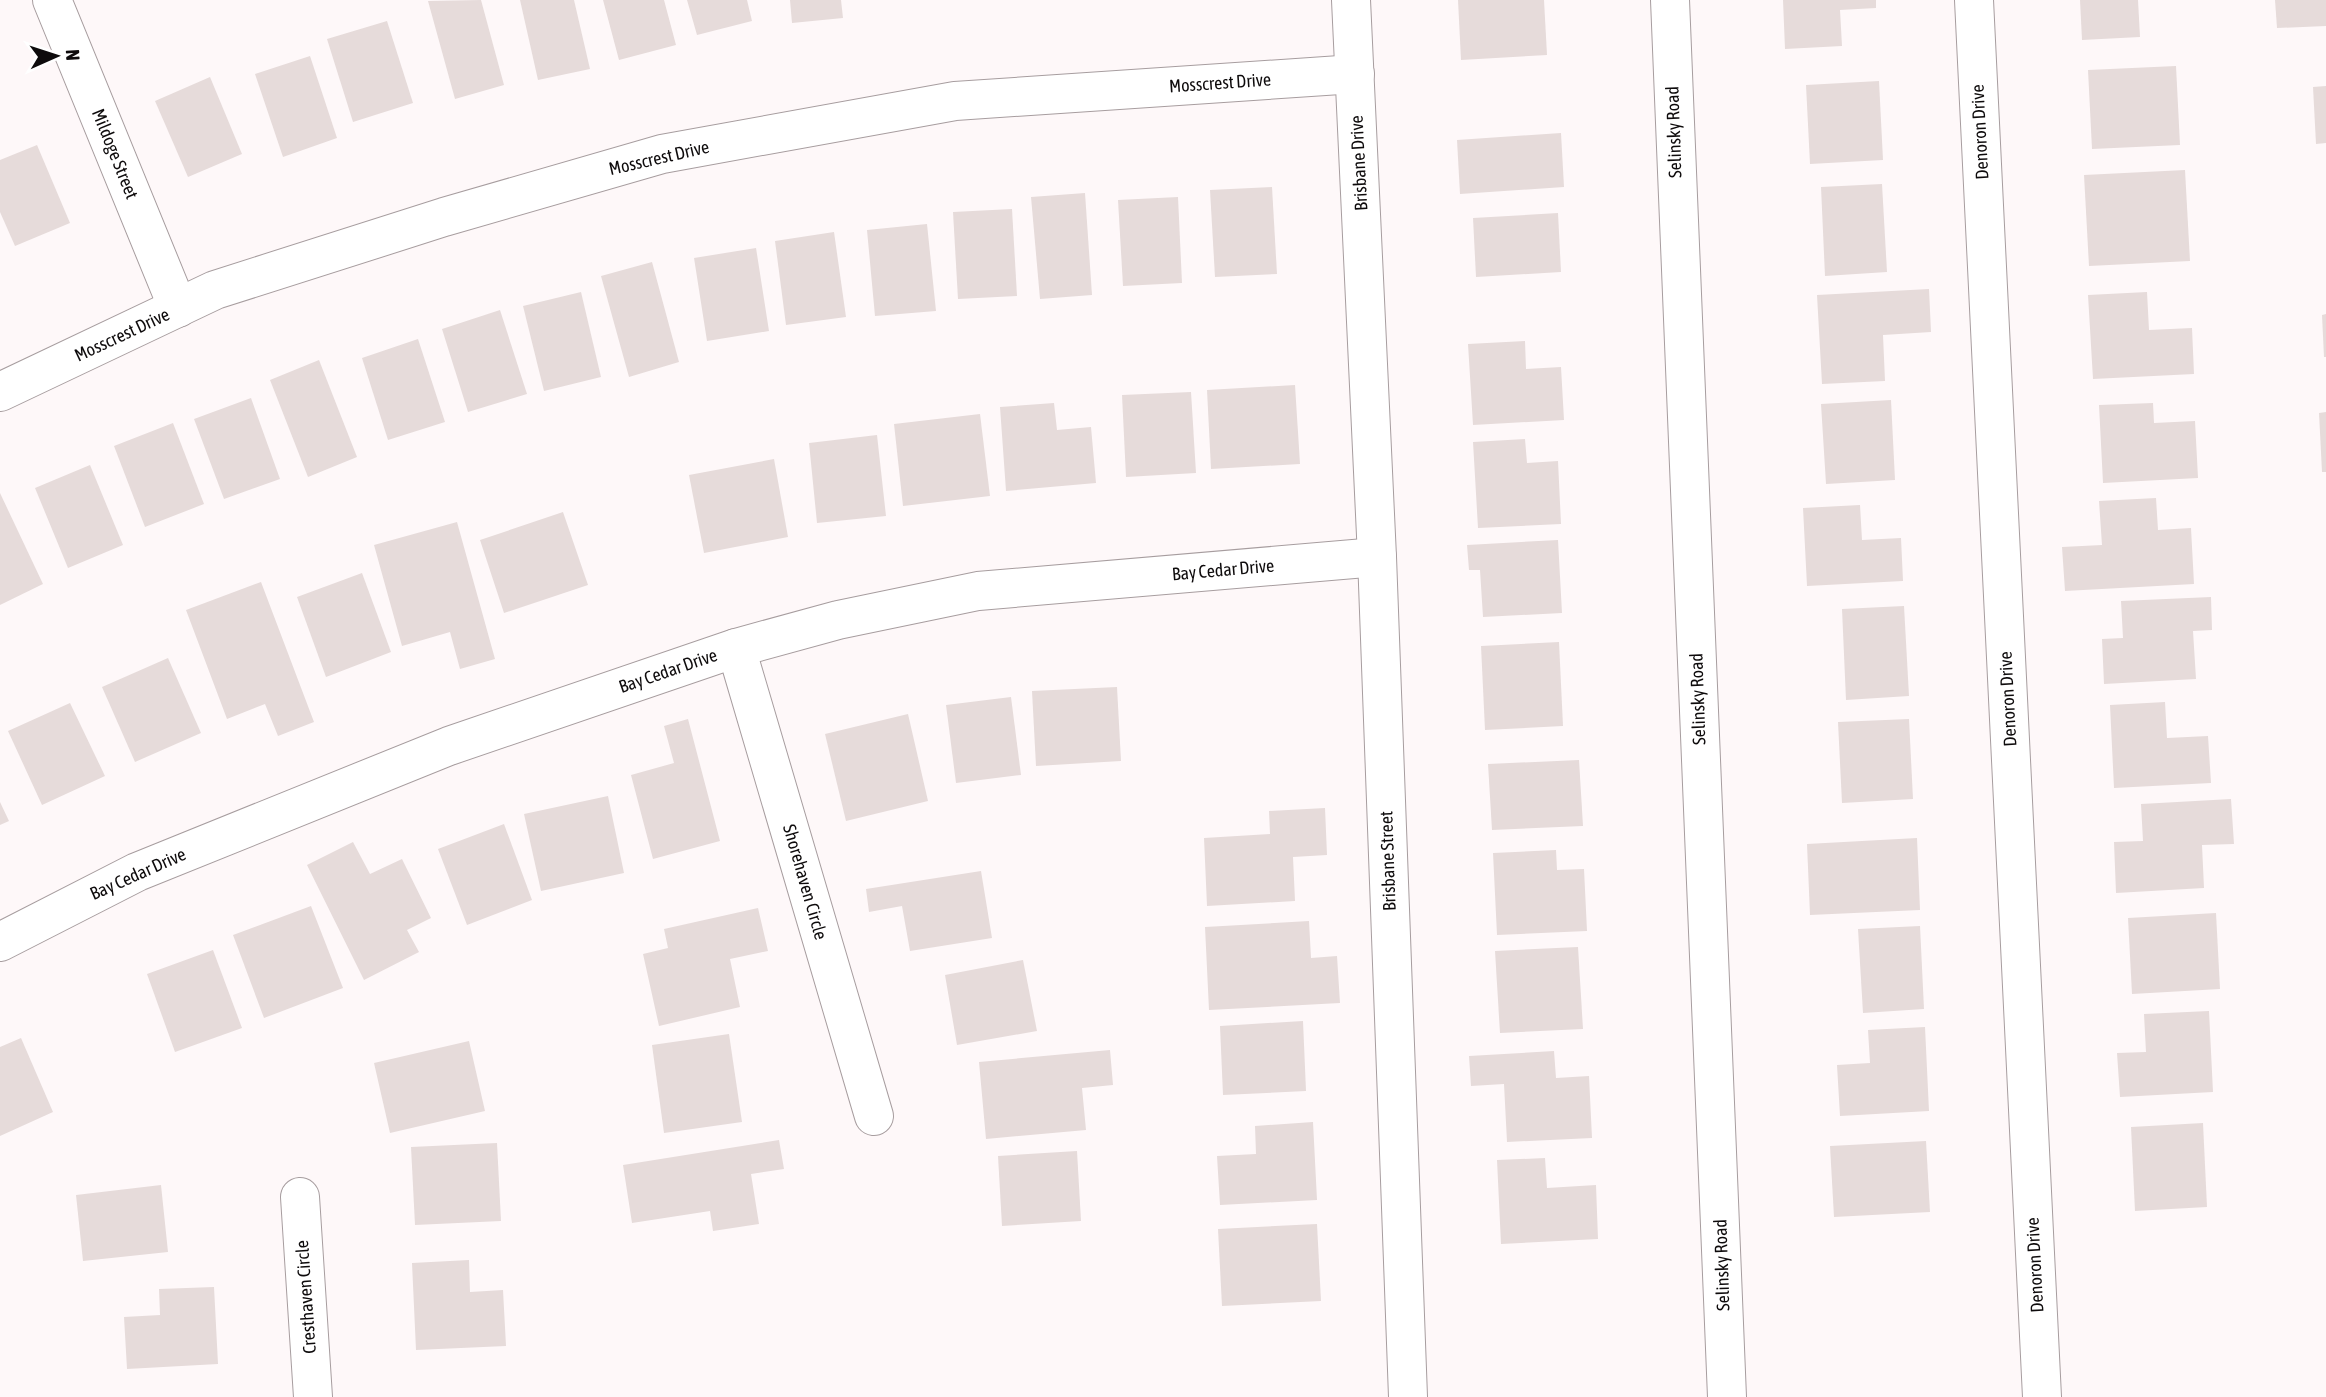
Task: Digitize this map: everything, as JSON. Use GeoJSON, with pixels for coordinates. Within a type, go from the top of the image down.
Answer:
{"type":"FeatureCollection","features":[{"type":"Feature","properties":{"kind":"street","name":"Mildoge Street"},"geometry":{"type":"LineString","coordinates":[[52,0],[178,308]]}},
{"type":"Feature","properties":{"kind":"street","name":"Brisbane Drive"},"geometry":{"type":"LineString","coordinates":[[1352,0],[1366,326]]}},
{"type":"Feature","properties":{"kind":"street","name":"Selinsky Road"},"geometry":{"type":"LineString","coordinates":[[1670,0],[1727,1397]]}},
{"type":"Feature","properties":{"kind":"street","name":"Denoron Drive"},"geometry":{"type":"LineString","coordinates":[[1974,0],[2042,1397]]}},
{"type":"Feature","properties":{"kind":"street","name":"Mosscrest Drive"},"geometry":{"type":"LineString","coordinates":[[0,392],[215,290],[444,217],[662,154],[955,101],[1355,74]]}},
{"type":"Feature","properties":{"kind":"street","name":"Brisbane Street"},"geometry":{"type":"LineString","coordinates":[[1366,326],[1408,1397]]}},
{"type":"Feature","properties":{"kind":"street","name":"Bay Cedar Drive"},"geometry":{"type":"LineString","coordinates":[[0,942],[137,872],[436,751],[736,648],[838,620],[978,591],[1377,557]]}},
{"type":"Feature","properties":{"kind":"street","name":"Shorehaven Circle"},"geometry":{"type":"LineString","coordinates":[[736,648],[874,1116]]}},
{"type":"Feature","properties":{"kind":"street","name":"Cresthaven Circle"},"geometry":{"type":"LineString","coordinates":[[300,1198],[313,1397]]}},
{"type":"Feature","properties":{"kind":"building"},"geometry":{"type":"Polygon","coordinates":[[[481,0],[504,85],[455,99],[428,1],[481,0]]]}},
{"type":"Feature","properties":{"kind":"building"},"geometry":{"type":"Polygon","coordinates":[[[520,0],[574,0],[590,69],[538,80],[520,0]]]}},
{"type":"Feature","properties":{"kind":"building"},"geometry":{"type":"Polygon","coordinates":[[[603,0],[664,0],[676,45],[619,60],[603,0]]]}},
{"type":"Feature","properties":{"kind":"building"},"geometry":{"type":"Polygon","coordinates":[[[687,0],[747,0],[752,21],[697,35],[687,0]]]}},
{"type":"Feature","properties":{"kind":"building"},"geometry":{"type":"Polygon","coordinates":[[[790,0],[841,0],[843,18],[792,23],[790,0]]]}},
{"type":"Feature","properties":{"kind":"building"},"geometry":{"type":"Polygon","coordinates":[[[1458,0],[1544,0],[1547,55],[1461,60],[1458,0]]]}},
{"type":"Feature","properties":{"kind":"building"},"geometry":{"type":"Polygon","coordinates":[[[1783,0],[1876,0],[1876,8],[1840,10],[1842,46],[1785,49],[1783,0]]]}},
{"type":"Feature","properties":{"kind":"building"},"geometry":{"type":"Polygon","coordinates":[[[2080,0],[2138,0],[2140,37],[2082,40],[2080,0]]]}},
{"type":"Feature","properties":{"kind":"building"},"geometry":{"type":"Polygon","coordinates":[[[2275,0],[2326,0],[2326,26],[2277,28],[2275,0]]]}},
{"type":"Feature","properties":{"kind":"building"},"geometry":{"type":"Polygon","coordinates":[[[387,21],[413,103],[353,122],[327,39],[387,21]]]}},
{"type":"Feature","properties":{"kind":"building"},"geometry":{"type":"Polygon","coordinates":[[[310,56],[337,138],[283,157],[255,74],[310,56]]]}},
{"type":"Feature","properties":{"kind":"building"},"geometry":{"type":"Polygon","coordinates":[[[2176,66],[2180,145],[2092,149],[2088,70],[2176,66]]]}},
{"type":"Feature","properties":{"kind":"building"},"geometry":{"type":"Polygon","coordinates":[[[210,77],[242,154],[188,177],[155,101],[210,77]]]}},
{"type":"Feature","properties":{"kind":"building"},"geometry":{"type":"Polygon","coordinates":[[[1879,81],[1883,160],[1810,164],[1806,85],[1879,81]]]}},
{"type":"Feature","properties":{"kind":"building"},"geometry":{"type":"Polygon","coordinates":[[[2326,86],[2326,143],[2316,144],[2313,87],[2326,86]]]}},
{"type":"Feature","properties":{"kind":"building"},"geometry":{"type":"Polygon","coordinates":[[[1561,133],[1564,187],[1460,194],[1457,140],[1561,133]]]}},
{"type":"Feature","properties":{"kind":"building"},"geometry":{"type":"Polygon","coordinates":[[[37,145],[70,223],[15,246],[0,212],[0,160],[37,145]]]}},
{"type":"Feature","properties":{"kind":"building"},"geometry":{"type":"Polygon","coordinates":[[[2185,170],[2190,261],[2089,266],[2084,175],[2185,170]]]}},
{"type":"Feature","properties":{"kind":"building"},"geometry":{"type":"Polygon","coordinates":[[[1882,184],[1887,272],[1825,276],[1821,187],[1882,184]]]}},
{"type":"Feature","properties":{"kind":"building"},"geometry":{"type":"Polygon","coordinates":[[[1272,187],[1277,274],[1215,277],[1210,190],[1272,187]]]}},
{"type":"Feature","properties":{"kind":"building"},"geometry":{"type":"Polygon","coordinates":[[[1085,193],[1092,295],[1040,299],[1031,197],[1085,193]]]}},
{"type":"Feature","properties":{"kind":"building"},"geometry":{"type":"Polygon","coordinates":[[[1178,197],[1182,283],[1123,286],[1118,200],[1178,197]]]}},
{"type":"Feature","properties":{"kind":"building"},"geometry":{"type":"Polygon","coordinates":[[[1012,209],[1017,296],[958,299],[953,212],[1012,209]]]}},
{"type":"Feature","properties":{"kind":"building"},"geometry":{"type":"Polygon","coordinates":[[[1558,213],[1561,272],[1476,277],[1473,218],[1558,213]]]}},
{"type":"Feature","properties":{"kind":"building"},"geometry":{"type":"Polygon","coordinates":[[[927,224],[936,311],[875,316],[867,230],[927,224]]]}},
{"type":"Feature","properties":{"kind":"building"},"geometry":{"type":"Polygon","coordinates":[[[834,232],[846,317],[786,325],[775,241],[834,232]]]}},
{"type":"Feature","properties":{"kind":"building"},"geometry":{"type":"Polygon","coordinates":[[[756,248],[769,331],[707,341],[694,258],[756,248]]]}},
{"type":"Feature","properties":{"kind":"building"},"geometry":{"type":"Polygon","coordinates":[[[652,262],[679,362],[629,377],[601,276],[652,262]]]}},
{"type":"Feature","properties":{"kind":"building"},"geometry":{"type":"Polygon","coordinates":[[[1929,289],[1931,332],[1883,335],[1885,381],[1822,384],[1817,295],[1929,289]]]}},
{"type":"Feature","properties":{"kind":"building"},"geometry":{"type":"Polygon","coordinates":[[[581,292],[601,377],[544,391],[523,306],[581,292]]]}},
{"type":"Feature","properties":{"kind":"building"},"geometry":{"type":"Polygon","coordinates":[[[2147,292],[2149,330],[2192,328],[2194,374],[2093,379],[2088,295],[2147,292]]]}},
{"type":"Feature","properties":{"kind":"building"},"geometry":{"type":"Polygon","coordinates":[[[500,310],[527,394],[468,412],[442,329],[500,310]]]}},
{"type":"Feature","properties":{"kind":"building"},"geometry":{"type":"Polygon","coordinates":[[[2326,314],[2326,357],[2324,357],[2322,315],[2326,314]]]}},
{"type":"Feature","properties":{"kind":"building"},"geometry":{"type":"Polygon","coordinates":[[[418,339],[445,422],[388,440],[362,358],[418,339]]]}},
{"type":"Feature","properties":{"kind":"building"},"geometry":{"type":"Polygon","coordinates":[[[1525,341],[1526,369],[1561,367],[1564,420],[1473,425],[1468,344],[1525,341]]]}},
{"type":"Feature","properties":{"kind":"building"},"geometry":{"type":"Polygon","coordinates":[[[319,360],[357,457],[308,477],[270,380],[319,360]]]}},
{"type":"Feature","properties":{"kind":"building"},"geometry":{"type":"Polygon","coordinates":[[[1295,385],[1300,464],[1211,469],[1207,390],[1295,385]]]}},
{"type":"Feature","properties":{"kind":"building"},"geometry":{"type":"Polygon","coordinates":[[[1191,392],[1196,473],[1126,477],[1122,395],[1191,392]]]}},
{"type":"Feature","properties":{"kind":"building"},"geometry":{"type":"Polygon","coordinates":[[[251,398],[280,479],[224,499],[194,419],[251,398]]]}},
{"type":"Feature","properties":{"kind":"building"},"geometry":{"type":"Polygon","coordinates":[[[1891,400],[1895,480],[1826,484],[1821,404],[1891,400]]]}},
{"type":"Feature","properties":{"kind":"building"},"geometry":{"type":"Polygon","coordinates":[[[1054,403],[1057,430],[1091,427],[1096,483],[1006,491],[1000,407],[1054,403]]]}},
{"type":"Feature","properties":{"kind":"building"},"geometry":{"type":"Polygon","coordinates":[[[2153,403],[2154,423],[2195,421],[2198,478],[2103,483],[2099,405],[2153,403]]]}},
{"type":"Feature","properties":{"kind":"building"},"geometry":{"type":"Polygon","coordinates":[[[2326,412],[2326,472],[2322,472],[2319,413],[2326,412]]]}},
{"type":"Feature","properties":{"kind":"building"},"geometry":{"type":"Polygon","coordinates":[[[980,414],[990,496],[903,506],[894,424],[980,414]]]}},
{"type":"Feature","properties":{"kind":"building"},"geometry":{"type":"Polygon","coordinates":[[[173,423],[204,504],[145,527],[114,446],[173,423]]]}},
{"type":"Feature","properties":{"kind":"building"},"geometry":{"type":"Polygon","coordinates":[[[877,435],[886,516],[817,523],[809,443],[877,435]]]}},
{"type":"Feature","properties":{"kind":"building"},"geometry":{"type":"Polygon","coordinates":[[[1525,439],[1527,463],[1558,461],[1561,524],[1478,528],[1473,442],[1525,439]]]}},
{"type":"Feature","properties":{"kind":"building"},"geometry":{"type":"Polygon","coordinates":[[[774,459],[788,537],[704,553],[689,475],[774,459]]]}},
{"type":"Feature","properties":{"kind":"building"},"geometry":{"type":"Polygon","coordinates":[[[90,465],[123,545],[68,568],[35,488],[90,465]]]}},
{"type":"Feature","properties":{"kind":"building"},"geometry":{"type":"Polygon","coordinates":[[[0,493],[43,584],[0,605],[0,493]]]}},
{"type":"Feature","properties":{"kind":"building"},"geometry":{"type":"Polygon","coordinates":[[[2156,498],[2158,530],[2191,528],[2194,584],[2065,591],[2062,547],[2102,545],[2099,501],[2156,498]]]}},
{"type":"Feature","properties":{"kind":"building"},"geometry":{"type":"Polygon","coordinates":[[[1860,505],[1862,540],[1901,538],[1903,581],[1807,586],[1803,508],[1860,505]]]}},
{"type":"Feature","properties":{"kind":"building"},"geometry":{"type":"Polygon","coordinates":[[[563,512],[588,585],[504,613],[480,540],[563,512]]]}},
{"type":"Feature","properties":{"kind":"building"},"geometry":{"type":"Polygon","coordinates":[[[457,522],[495,659],[460,669],[450,632],[402,646],[374,545],[457,522]]]}},
{"type":"Feature","properties":{"kind":"building"},"geometry":{"type":"Polygon","coordinates":[[[1558,540],[1562,613],[1483,617],[1480,570],[1469,570],[1467,545],[1558,540]]]}},
{"type":"Feature","properties":{"kind":"building"},"geometry":{"type":"Polygon","coordinates":[[[362,573],[391,652],[326,677],[297,597],[362,573]]]}},
{"type":"Feature","properties":{"kind":"building"},"geometry":{"type":"Polygon","coordinates":[[[261,582],[314,722],[278,736],[265,704],[227,719],[186,610],[261,582]]]}},
{"type":"Feature","properties":{"kind":"building"},"geometry":{"type":"Polygon","coordinates":[[[2211,597],[2212,630],[2193,631],[2196,679],[2104,684],[2102,639],[2123,638],[2121,601],[2211,597]]]}},
{"type":"Feature","properties":{"kind":"building"},"geometry":{"type":"Polygon","coordinates":[[[1904,606],[1909,696],[1846,700],[1842,609],[1904,606]]]}},
{"type":"Feature","properties":{"kind":"building"},"geometry":{"type":"Polygon","coordinates":[[[1559,642],[1563,726],[1485,730],[1481,646],[1559,642]]]}},
{"type":"Feature","properties":{"kind":"building"},"geometry":{"type":"Polygon","coordinates":[[[168,658],[201,733],[135,762],[102,687],[168,658]]]}},
{"type":"Feature","properties":{"kind":"building"},"geometry":{"type":"Polygon","coordinates":[[[1117,687],[1121,761],[1036,766],[1032,691],[1117,687]]]}},
{"type":"Feature","properties":{"kind":"building"},"geometry":{"type":"Polygon","coordinates":[[[1011,697],[1021,775],[956,783],[946,705],[1011,697]]]}},
{"type":"Feature","properties":{"kind":"building"},"geometry":{"type":"Polygon","coordinates":[[[2165,702],[2167,738],[2208,736],[2211,783],[2114,788],[2110,705],[2165,702]]]}},
{"type":"Feature","properties":{"kind":"building"},"geometry":{"type":"Polygon","coordinates":[[[70,703],[105,776],[42,805],[8,731],[70,703]]]}},
{"type":"Feature","properties":{"kind":"building"},"geometry":{"type":"Polygon","coordinates":[[[908,714],[928,801],[846,821],[825,734],[908,714]]]}},
{"type":"Feature","properties":{"kind":"building"},"geometry":{"type":"Polygon","coordinates":[[[688,719],[720,841],[653,859],[631,775],[674,763],[664,726],[688,719]]]}},
{"type":"Feature","properties":{"kind":"building"},"geometry":{"type":"Polygon","coordinates":[[[1909,719],[1913,799],[1842,803],[1838,722],[1909,719]]]}},
{"type":"Feature","properties":{"kind":"building"},"geometry":{"type":"Polygon","coordinates":[[[1579,760],[1583,826],[1492,830],[1488,764],[1579,760]]]}},
{"type":"Feature","properties":{"kind":"building"},"geometry":{"type":"Polygon","coordinates":[[[608,796],[624,873],[541,891],[524,814],[608,796]]]}},
{"type":"Feature","properties":{"kind":"building"},"geometry":{"type":"Polygon","coordinates":[[[2231,799],[2234,844],[2202,845],[2204,888],[2116,893],[2114,842],[2143,841],[2141,804],[2231,799]]]}},
{"type":"Feature","properties":{"kind":"building"},"geometry":{"type":"Polygon","coordinates":[[[0,802],[9,821],[0,825],[0,802]]]}},
{"type":"Feature","properties":{"kind":"building"},"geometry":{"type":"Polygon","coordinates":[[[1325,808],[1327,855],[1293,857],[1295,901],[1207,906],[1204,838],[1270,834],[1269,811],[1325,808]]]}},
{"type":"Feature","properties":{"kind":"building"},"geometry":{"type":"Polygon","coordinates":[[[504,824],[532,900],[467,925],[438,849],[504,824]]]}},
{"type":"Feature","properties":{"kind":"building"},"geometry":{"type":"Polygon","coordinates":[[[1917,838],[1920,910],[1810,915],[1807,844],[1917,838]]]}},
{"type":"Feature","properties":{"kind":"building"},"geometry":{"type":"Polygon","coordinates":[[[353,842],[370,874],[402,859],[431,918],[407,930],[419,952],[364,980],[307,865],[353,842]]]}},
{"type":"Feature","properties":{"kind":"building"},"geometry":{"type":"Polygon","coordinates":[[[1556,850],[1557,870],[1584,869],[1587,931],[1497,935],[1493,853],[1556,850]]]}},
{"type":"Feature","properties":{"kind":"building"},"geometry":{"type":"Polygon","coordinates":[[[981,871],[992,938],[910,951],[902,906],[869,912],[866,889],[981,871]]]}},
{"type":"Feature","properties":{"kind":"building"},"geometry":{"type":"Polygon","coordinates":[[[311,906],[343,988],[264,1018],[233,935],[311,906]]]}},
{"type":"Feature","properties":{"kind":"building"},"geometry":{"type":"Polygon","coordinates":[[[758,908],[768,951],[730,959],[740,1007],[659,1026],[643,954],[668,948],[664,929],[758,908]]]}},
{"type":"Feature","properties":{"kind":"building"},"geometry":{"type":"Polygon","coordinates":[[[2216,913],[2220,989],[2132,994],[2128,918],[2216,913]]]}},
{"type":"Feature","properties":{"kind":"building"},"geometry":{"type":"Polygon","coordinates":[[[1309,921],[1311,958],[1337,956],[1340,1003],[1209,1010],[1205,927],[1309,921]]]}},
{"type":"Feature","properties":{"kind":"building"},"geometry":{"type":"Polygon","coordinates":[[[1920,926],[1924,1009],[1863,1013],[1858,929],[1920,926]]]}},
{"type":"Feature","properties":{"kind":"building"},"geometry":{"type":"Polygon","coordinates":[[[1578,947],[1583,1029],[1500,1033],[1495,951],[1578,947]]]}},
{"type":"Feature","properties":{"kind":"building"},"geometry":{"type":"Polygon","coordinates":[[[213,950],[242,1028],[175,1052],[147,974],[213,950]]]}},
{"type":"Feature","properties":{"kind":"building"},"geometry":{"type":"Polygon","coordinates":[[[1023,960],[1037,1031],[957,1045],[945,975],[1023,960]]]}},
{"type":"Feature","properties":{"kind":"building"},"geometry":{"type":"Polygon","coordinates":[[[2209,1011],[2213,1092],[2120,1097],[2117,1053],[2146,1052],[2144,1014],[2209,1011]]]}},
{"type":"Feature","properties":{"kind":"building"},"geometry":{"type":"Polygon","coordinates":[[[1303,1021],[1306,1091],[1223,1095],[1220,1026],[1303,1021]]]}},
{"type":"Feature","properties":{"kind":"building"},"geometry":{"type":"Polygon","coordinates":[[[1925,1027],[1929,1111],[1840,1116],[1837,1065],[1870,1063],[1868,1030],[1925,1027]]]}},
{"type":"Feature","properties":{"kind":"building"},"geometry":{"type":"Polygon","coordinates":[[[729,1034],[742,1122],[664,1133],[652,1045],[729,1034]]]}},
{"type":"Feature","properties":{"kind":"building"},"geometry":{"type":"Polygon","coordinates":[[[21,1038],[53,1112],[0,1136],[0,1047],[21,1038]]]}},
{"type":"Feature","properties":{"kind":"building"},"geometry":{"type":"Polygon","coordinates":[[[469,1041],[485,1111],[390,1133],[374,1063],[469,1041]]]}},
{"type":"Feature","properties":{"kind":"building"},"geometry":{"type":"Polygon","coordinates":[[[1110,1050],[1113,1085],[1082,1088],[1086,1130],[986,1139],[979,1062],[1110,1050]]]}},
{"type":"Feature","properties":{"kind":"building"},"geometry":{"type":"Polygon","coordinates":[[[1554,1051],[1556,1078],[1589,1076],[1592,1138],[1507,1142],[1504,1084],[1471,1086],[1469,1056],[1554,1051]]]}},
{"type":"Feature","properties":{"kind":"building"},"geometry":{"type":"Polygon","coordinates":[[[1313,1122],[1317,1200],[1220,1205],[1217,1156],[1256,1154],[1255,1126],[1313,1122]]]}},
{"type":"Feature","properties":{"kind":"building"},"geometry":{"type":"Polygon","coordinates":[[[2203,1123],[2207,1207],[2135,1211],[2131,1127],[2203,1123]]]}},
{"type":"Feature","properties":{"kind":"building"},"geometry":{"type":"Polygon","coordinates":[[[779,1140],[784,1169],[751,1174],[759,1224],[713,1231],[710,1211],[632,1223],[623,1165],[779,1140]]]}},
{"type":"Feature","properties":{"kind":"building"},"geometry":{"type":"Polygon","coordinates":[[[1926,1141],[1930,1212],[1834,1217],[1830,1146],[1926,1141]]]}},
{"type":"Feature","properties":{"kind":"building"},"geometry":{"type":"Polygon","coordinates":[[[497,1143],[501,1221],[415,1225],[411,1147],[497,1143]]]}},
{"type":"Feature","properties":{"kind":"building"},"geometry":{"type":"Polygon","coordinates":[[[1077,1151],[1081,1221],[1002,1226],[998,1156],[1077,1151]]]}},
{"type":"Feature","properties":{"kind":"building"},"geometry":{"type":"Polygon","coordinates":[[[1545,1158],[1547,1188],[1596,1185],[1598,1239],[1501,1244],[1497,1160],[1545,1158]]]}},
{"type":"Feature","properties":{"kind":"building"},"geometry":{"type":"Polygon","coordinates":[[[161,1185],[168,1252],[83,1261],[76,1195],[161,1185]]]}},
{"type":"Feature","properties":{"kind":"building"},"geometry":{"type":"Polygon","coordinates":[[[1317,1224],[1321,1301],[1222,1306],[1218,1229],[1317,1224]]]}},
{"type":"Feature","properties":{"kind":"building"},"geometry":{"type":"Polygon","coordinates":[[[469,1260],[470,1292],[503,1290],[506,1346],[416,1350],[412,1263],[469,1260]]]}},
{"type":"Feature","properties":{"kind":"building"},"geometry":{"type":"Polygon","coordinates":[[[214,1287],[218,1364],[127,1369],[124,1317],[160,1315],[159,1289],[214,1287]]]}}]}
